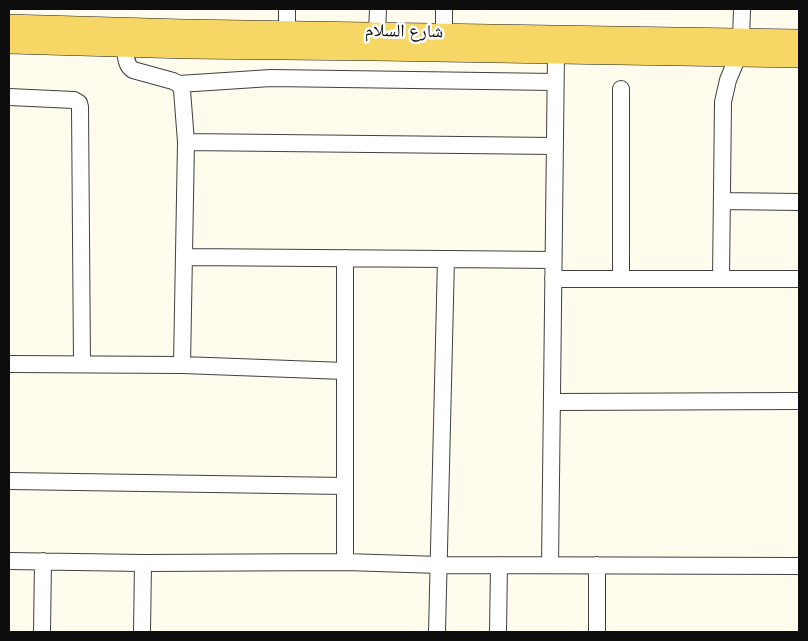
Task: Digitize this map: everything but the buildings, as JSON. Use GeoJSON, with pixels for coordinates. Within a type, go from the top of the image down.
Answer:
{"type":"FeatureCollection","features":[{"type":"Feature","properties":{"kind":"main road","name":"شارع السلام"},"geometry":{"type":"LineString","coordinates":[[9,25],[444,34],[739,48],[799,57]]}},
{"type":"Feature","properties":{"kind":"main road","name":"شارع السلام"},"geometry":{"type":"LineString","coordinates":[[9,43],[556,53],[739,48],[799,40]]}},
{"type":"Feature","properties":{"kind":"street"},"geometry":{"type":"LineString","coordinates":[[287,9],[287,31]]}},
{"type":"Feature","properties":{"kind":"street"},"geometry":{"type":"LineString","coordinates":[[377,32],[378,9]]}},
{"type":"Feature","properties":{"kind":"street"},"geometry":{"type":"LineString","coordinates":[[444,9],[444,34]]}},
{"type":"Feature","properties":{"kind":"street"},"geometry":{"type":"LineString","coordinates":[[721,278],[723,102],[739,48],[742,9]]}},
{"type":"Feature","properties":{"kind":"street"},"geometry":{"type":"LineString","coordinates":[[125,46],[128,67],[173,81],[182,90],[186,142],[182,365]]}},
{"type":"Feature","properties":{"kind":"street"},"geometry":{"type":"LineString","coordinates":[[550,565],[556,53]]}},
{"type":"Feature","properties":{"kind":"street"},"geometry":{"type":"LineString","coordinates":[[178,84],[271,78],[555,82]]}},
{"type":"Feature","properties":{"kind":"street"},"geometry":{"type":"LineString","coordinates":[[621,90],[621,279]]}},
{"type":"Feature","properties":{"kind":"street"},"geometry":{"type":"LineString","coordinates":[[9,98],[74,100],[79,103],[82,364]]}},
{"type":"Feature","properties":{"kind":"street"},"geometry":{"type":"LineString","coordinates":[[186,142],[555,146]]}},
{"type":"Feature","properties":{"kind":"street"},"geometry":{"type":"LineString","coordinates":[[722,201],[799,202]]}},
{"type":"Feature","properties":{"kind":"street"},"geometry":{"type":"LineString","coordinates":[[184,257],[553,260]]}},
{"type":"Feature","properties":{"kind":"street"},"geometry":{"type":"LineString","coordinates":[[345,258],[345,562]]}},
{"type":"Feature","properties":{"kind":"street"},"geometry":{"type":"LineString","coordinates":[[437,632],[446,259]]}},
{"type":"Feature","properties":{"kind":"street"},"geometry":{"type":"LineString","coordinates":[[553,279],[799,279]]}},
{"type":"Feature","properties":{"kind":"street"},"geometry":{"type":"LineString","coordinates":[[9,364],[182,365],[345,371]]}},
{"type":"Feature","properties":{"kind":"street"},"geometry":{"type":"LineString","coordinates":[[552,402],[799,401]]}},
{"type":"Feature","properties":{"kind":"street"},"geometry":{"type":"LineString","coordinates":[[9,480],[345,486]]}},
{"type":"Feature","properties":{"kind":"street"},"geometry":{"type":"LineString","coordinates":[[9,561],[799,566]]}},
{"type":"Feature","properties":{"kind":"street"},"geometry":{"type":"LineString","coordinates":[[42,632],[43,561]]}},
{"type":"Feature","properties":{"kind":"street"},"geometry":{"type":"LineString","coordinates":[[142,632],[143,563]]}},
{"type":"Feature","properties":{"kind":"street"},"geometry":{"type":"LineString","coordinates":[[498,632],[499,565]]}},
{"type":"Feature","properties":{"kind":"street"},"geometry":{"type":"LineString","coordinates":[[597,565],[597,632]]}}]}
